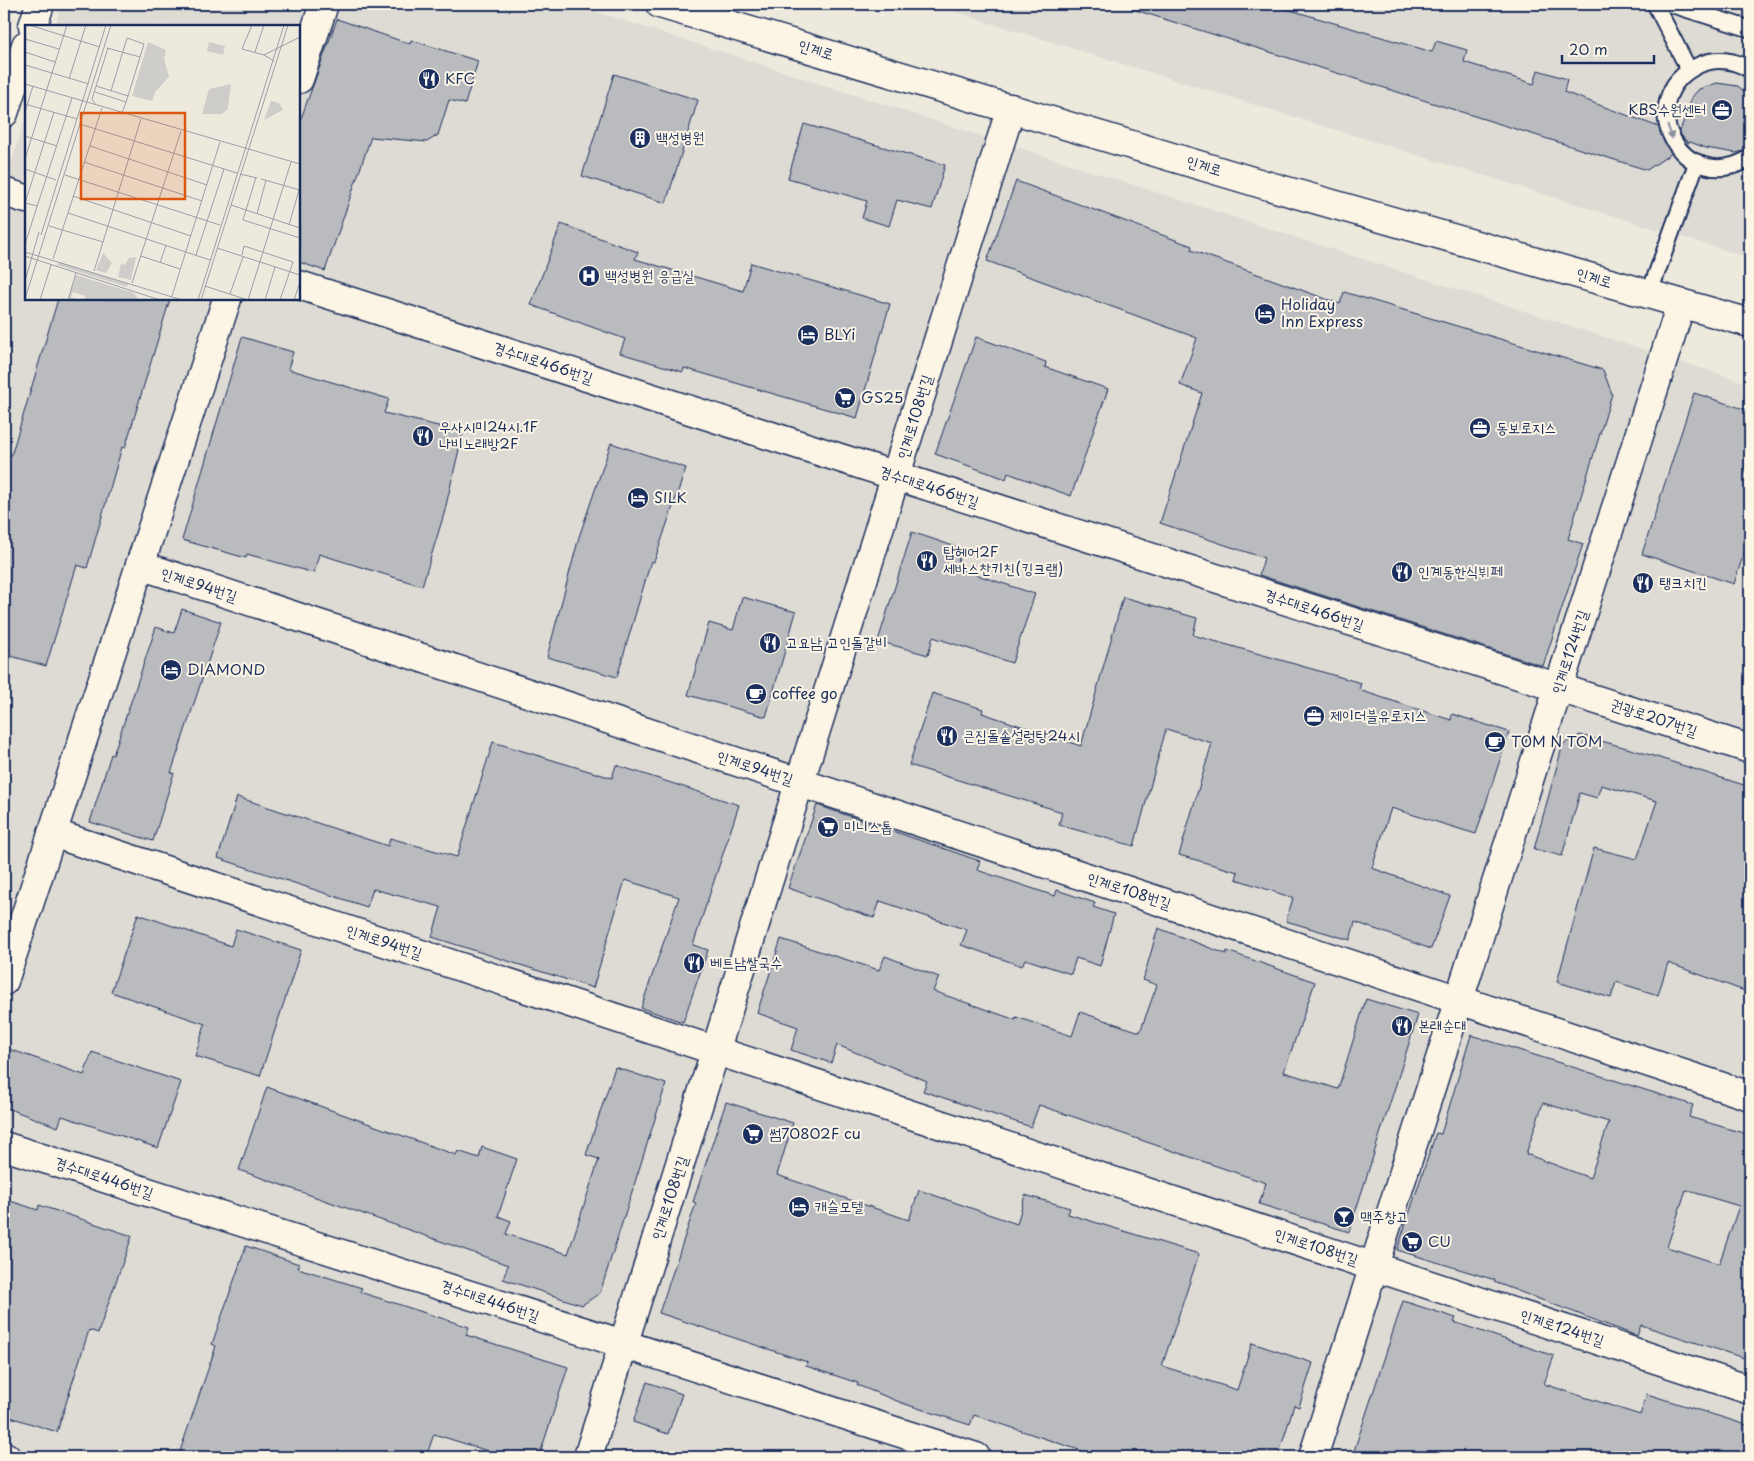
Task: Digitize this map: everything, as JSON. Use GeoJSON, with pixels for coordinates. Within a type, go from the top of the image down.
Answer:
{"type":"FeatureCollection","features":[{"type":"Feature","properties":{"kind":"street"},"geometry":{"type":"LineString","coordinates":[[32,25],[40,4]]}},
{"type":"Feature","properties":{"kind":"street"},"geometry":{"type":"LineString","coordinates":[[300,77],[324,4]]}},
{"type":"Feature","properties":{"kind":"street","name":"인계로"},"geometry":{"type":"LineString","coordinates":[[660,4],[694,8],[1262,184],[1750,323]]}},
{"type":"Feature","properties":{"kind":"street"},"geometry":{"type":"LineString","coordinates":[[4,113],[25,48]]}},
{"type":"Feature","properties":{"kind":"street","name":"인계로108번길"},"geometry":{"type":"LineString","coordinates":[[588,1457],[1012,108]]}},
{"type":"Feature","properties":{"kind":"street"},"geometry":{"type":"LineString","coordinates":[[4,192],[25,199]]}},
{"type":"Feature","properties":{"kind":"street","name":"경수대로466번길"},"geometry":{"type":"LineString","coordinates":[[300,286],[1559,688]]}},
{"type":"Feature","properties":{"kind":"street"},"geometry":{"type":"LineString","coordinates":[[4,981],[227,300]]}},
{"type":"Feature","properties":{"kind":"street","name":"인계로124번길"},"geometry":{"type":"LineString","coordinates":[[1313,1457],[1681,304]]}},
{"type":"Feature","properties":{"kind":"street","name":"인계로94번길"},"geometry":{"type":"LineString","coordinates":[[140,565],[800,783]]}},
{"type":"Feature","properties":{"kind":"street","name":"권광로207번길"},"geometry":{"type":"LineString","coordinates":[[1559,688],[1750,749]]}},
{"type":"Feature","properties":{"kind":"street","name":"인계로108번길"},"geometry":{"type":"LineString","coordinates":[[800,783],[1459,1000]]}},
{"type":"Feature","properties":{"kind":"street","name":"인계로94번길"},"geometry":{"type":"LineString","coordinates":[[52,833],[716,1051]]}},
{"type":"Feature","properties":{"kind":"street"},"geometry":{"type":"LineString","coordinates":[[1459,1000],[1750,1096]]}},
{"type":"Feature","properties":{"kind":"street","name":"인계로108번길"},"geometry":{"type":"LineString","coordinates":[[716,1051],[1374,1266]]}},
{"type":"Feature","properties":{"kind":"street","name":"경수대로446번길"},"geometry":{"type":"LineString","coordinates":[[4,1146],[976,1457]]}},
{"type":"Feature","properties":{"kind":"street","name":"인계로124번길"},"geometry":{"type":"LineString","coordinates":[[1374,1266],[1750,1390]]}},
{"type":"Feature","properties":{"kind":"lane"},"geometry":{"type":"LineString","coordinates":[[1655,4],[1689,70]]}},
{"type":"Feature","properties":{"kind":"lane"},"geometry":{"type":"LineString","coordinates":[[1670,4],[1750,28]]}},
{"type":"Feature","properties":{"kind":"lane"},"geometry":{"type":"LineString","coordinates":[[1750,70],[1742,65],[1724,60],[1706,62],[1689,70],[1672,90],[1668,98],[1666,115],[1668,133],[1677,148],[1706,167],[1723,169],[1740,164],[1750,158]]}},
{"type":"Feature","properties":{"kind":"lane"},"geometry":{"type":"LineString","coordinates":[[1649,294],[1697,162]]}},
{"type":"Feature","properties":{"kind":"shaded area"},"geometry":{"type":"Polygon","coordinates":[[[62,4],[573,4],[1750,384],[1750,1457],[4,1457],[4,186],[25,119],[25,300],[300,300],[300,25],[55,25],[62,4]]]}},
{"type":"Feature","properties":{"kind":"shaded area","name":"KBS수원센터"},"geometry":{"type":"Polygon","coordinates":[[[929,4],[1750,4],[1750,258],[929,4]]]}},
{"type":"Feature","properties":{"kind":"building"},"geometry":{"type":"Polygon","coordinates":[[[1133,4],[1270,4],[1432,52],[1436,41],[1467,50],[1464,62],[1534,84],[1538,70],[1567,79],[1564,92],[1659,127],[1664,142],[1672,153],[1647,170],[1132,9],[1133,4]]]}},
{"type":"Feature","properties":{"kind":"building"},"geometry":{"type":"Polygon","coordinates":[[[337,19],[410,44],[411,40],[478,61],[465,104],[449,100],[438,135],[427,142],[371,137],[325,271],[300,262],[300,121],[337,19]]]}},
{"type":"Feature","properties":{"kind":"building","name":"백성병원"},"geometry":{"type":"Polygon","coordinates":[[[614,74],[698,100],[666,203],[582,176],[614,74]]]}},
{"type":"Feature","properties":{"kind":"building"},"geometry":{"type":"Polygon","coordinates":[[[1717,83],[1738,86],[1750,97],[1750,149],[1736,153],[1706,148],[1688,143],[1681,135],[1680,131],[1692,97],[1699,89],[1717,83]]]}},
{"type":"Feature","properties":{"kind":"building"},"geometry":{"type":"Polygon","coordinates":[[[804,124],[945,165],[932,209],[897,200],[889,226],[862,218],[867,201],[788,178],[804,124]]]}},
{"type":"Feature","properties":{"kind":"building"},"geometry":{"type":"Polygon","coordinates":[[[1016,181],[1192,246],[1191,250],[1340,304],[1344,292],[1603,370],[1612,394],[1568,539],[1583,544],[1543,666],[1259,575],[1264,558],[1160,523],[1202,393],[1180,385],[1197,338],[987,261],[1016,181]]]}},
{"type":"Feature","properties":{"kind":"building"},"geometry":{"type":"Polygon","coordinates":[[[561,224],[638,252],[635,259],[743,291],[751,263],[890,304],[857,418],[684,368],[683,372],[620,353],[625,339],[531,305],[561,224]]]}},
{"type":"Feature","properties":{"kind":"building"},"geometry":{"type":"Polygon","coordinates":[[[58,300],[170,300],[125,448],[122,447],[87,568],[77,565],[46,666],[4,654],[4,468],[7,455],[11,456],[58,300]]]}},
{"type":"Feature","properties":{"kind":"building"},"geometry":{"type":"Polygon","coordinates":[[[242,337],[293,352],[288,369],[389,399],[384,413],[463,432],[444,514],[422,586],[319,554],[314,573],[247,554],[246,558],[182,540],[242,337]]]}},
{"type":"Feature","properties":{"kind":"building"},"geometry":{"type":"Polygon","coordinates":[[[976,337],[1046,362],[1045,367],[1108,389],[1071,496],[1008,473],[1006,479],[935,454],[976,337]]]}},
{"type":"Feature","properties":{"kind":"building"},"geometry":{"type":"Polygon","coordinates":[[[1694,393],[1750,411],[1750,534],[1734,584],[1642,554],[1694,393]]]}},
{"type":"Feature","properties":{"kind":"building"},"geometry":{"type":"Polygon","coordinates":[[[611,443],[686,468],[654,562],[651,561],[617,677],[547,657],[579,537],[611,443]]]}},
{"type":"Feature","properties":{"kind":"building"},"geometry":{"type":"Polygon","coordinates":[[[912,532],[962,549],[956,568],[1035,594],[1012,663],[933,637],[928,655],[878,641],[912,532]]]}},
{"type":"Feature","properties":{"kind":"building"},"geometry":{"type":"Polygon","coordinates":[[[742,597],[796,612],[766,717],[688,695],[709,623],[733,630],[742,597]]]}},
{"type":"Feature","properties":{"kind":"building"},"geometry":{"type":"Polygon","coordinates":[[[1123,597],[1197,618],[1193,635],[1361,683],[1359,690],[1451,720],[1452,714],[1509,732],[1476,834],[1391,808],[1372,868],[1450,896],[1431,949],[1355,922],[1350,940],[1286,921],[1293,898],[1236,879],[1238,872],[1179,855],[1212,743],[1166,729],[1134,846],[1059,825],[1062,812],[909,765],[932,693],[983,709],[982,713],[1081,746],[1123,597]]]}},
{"type":"Feature","properties":{"kind":"building"},"geometry":{"type":"Polygon","coordinates":[[[182,609],[221,622],[171,773],[174,773],[153,841],[90,822],[111,754],[113,755],[156,627],[174,633],[182,609]]]}},
{"type":"Feature","properties":{"kind":"building"},"geometry":{"type":"Polygon","coordinates":[[[1580,735],[1641,752],[1750,787],[1750,993],[1668,963],[1658,995],[1616,982],[1611,998],[1557,982],[1594,848],[1637,859],[1657,801],[1601,785],[1597,798],[1580,793],[1562,856],[1534,849],[1563,744],[1580,735]]]}},
{"type":"Feature","properties":{"kind":"building"},"geometry":{"type":"Polygon","coordinates":[[[493,742],[612,778],[616,765],[739,805],[693,945],[708,950],[683,1022],[641,1008],[679,897],[625,880],[593,988],[432,937],[441,907],[373,889],[367,907],[218,858],[237,797],[388,846],[390,838],[457,857],[493,742]]]}},
{"type":"Feature","properties":{"kind":"building"},"geometry":{"type":"Polygon","coordinates":[[[817,805],[980,861],[977,870],[1055,896],[1057,890],[1095,903],[1093,907],[1114,914],[1100,966],[1076,958],[1071,974],[1025,959],[1022,966],[961,945],[967,930],[880,901],[874,918],[788,888],[817,805]]]}},
{"type":"Feature","properties":{"kind":"building"},"geometry":{"type":"Polygon","coordinates":[[[138,914],[231,946],[236,929],[301,950],[260,1076],[195,1056],[205,1024],[111,992],[138,914]]]}},
{"type":"Feature","properties":{"kind":"building"},"geometry":{"type":"Polygon","coordinates":[[[1158,928],[1226,954],[1227,951],[1315,982],[1284,1072],[1338,1089],[1366,999],[1418,1015],[1349,1232],[1259,1204],[1266,1183],[1039,1105],[1031,1127],[923,1091],[927,1081],[837,1045],[831,1063],[791,1050],[798,1027],[757,1013],[781,939],[879,970],[885,956],[939,977],[933,991],[1016,1020],[1016,1017],[1072,1036],[1080,1012],[1140,1032],[1157,985],[1143,980],[1158,928]]]}},
{"type":"Feature","properties":{"kind":"building"},"geometry":{"type":"Polygon","coordinates":[[[1471,1035],[1693,1105],[1689,1117],[1750,1135],[1750,1360],[1641,1325],[1637,1336],[1494,1282],[1495,1280],[1397,1250],[1436,1133],[1441,1134],[1471,1035]],[[1543,1103],[1526,1154],[1590,1178],[1609,1122],[1543,1103]],[[1686,1190],[1667,1247],[1719,1264],[1739,1206],[1686,1190]]]}},
{"type":"Feature","properties":{"kind":"building"},"geometry":{"type":"Polygon","coordinates":[[[9,1049],[84,1075],[92,1052],[181,1082],[158,1148],[62,1116],[58,1127],[4,1107],[4,1065],[9,1049]]]}},
{"type":"Feature","properties":{"kind":"building"},"geometry":{"type":"Polygon","coordinates":[[[615,1067],[666,1084],[600,1293],[582,1305],[503,1279],[508,1265],[239,1170],[267,1087],[456,1155],[458,1151],[479,1158],[482,1147],[517,1159],[498,1216],[511,1221],[506,1234],[568,1254],[599,1159],[586,1155],[615,1067]]]}},
{"type":"Feature","properties":{"kind":"building"},"geometry":{"type":"Polygon","coordinates":[[[726,1102],[793,1123],[777,1175],[909,1220],[919,1190],[1017,1224],[1025,1195],[1070,1208],[1068,1214],[1199,1254],[1162,1366],[1237,1390],[1252,1343],[1313,1363],[1299,1407],[1294,1405],[1278,1457],[1100,1457],[974,1415],[970,1425],[902,1403],[857,1385],[858,1383],[806,1366],[807,1362],[659,1313],[696,1203],[693,1202],[726,1102]]]}},
{"type":"Feature","properties":{"kind":"building"},"geometry":{"type":"Polygon","coordinates":[[[4,1199],[38,1210],[39,1205],[132,1236],[98,1333],[89,1330],[57,1432],[4,1415],[4,1199]]]}},
{"type":"Feature","properties":{"kind":"building"},"geometry":{"type":"Polygon","coordinates":[[[246,1246],[299,1264],[298,1268],[362,1288],[360,1292],[469,1327],[466,1335],[568,1367],[539,1457],[507,1457],[434,1434],[426,1457],[178,1457],[216,1346],[212,1344],[246,1246]]]}},
{"type":"Feature","properties":{"kind":"building"},"geometry":{"type":"Polygon","coordinates":[[[1403,1301],[1456,1318],[1454,1322],[1554,1356],[1544,1384],[1640,1415],[1647,1394],[1750,1426],[1750,1457],[1352,1457],[1403,1301]]]}},
{"type":"Feature","properties":{"kind":"building"},"geometry":{"type":"Polygon","coordinates":[[[647,1382],[682,1394],[668,1434],[633,1422],[647,1382]]]}},
{"type":"Feature","properties":{"kind":"place","name":"KFC"},"geometry":{"type":"Point","coordinates":[429,79]}},
{"type":"Feature","properties":{"kind":"place","name":"KBS수원센터"},"geometry":{"type":"Point","coordinates":[1722,110]}},
{"type":"Feature","properties":{"kind":"place","name":"백성병원"},"geometry":{"type":"Point","coordinates":[640,138]}},
{"type":"Feature","properties":{"kind":"place","name":"백성병원 응급실"},"geometry":{"type":"Point","coordinates":[589,276]}},
{"type":"Feature","properties":{"kind":"place","name":"Holiday Inn Express"},"geometry":{"type":"Point","coordinates":[1265,314]}},
{"type":"Feature","properties":{"kind":"place","name":"BLYi"},"geometry":{"type":"Point","coordinates":[808,335]}},
{"type":"Feature","properties":{"kind":"place","name":"GS25"},"geometry":{"type":"Point","coordinates":[845,398]}},
{"type":"Feature","properties":{"kind":"place","name":"동보로지스"},"geometry":{"type":"Point","coordinates":[1480,428]}},
{"type":"Feature","properties":{"kind":"place","name":"우사시미24시.1F 나비노래방2F"},"geometry":{"type":"Point","coordinates":[423,436]}},
{"type":"Feature","properties":{"kind":"place","name":"SILK"},"geometry":{"type":"Point","coordinates":[638,498]}},
{"type":"Feature","properties":{"kind":"place","name":"탑헤어2F 세바스찬키친(킹크랩)"},"geometry":{"type":"Point","coordinates":[927,561]}},
{"type":"Feature","properties":{"kind":"place","name":"인계동한식뷔페"},"geometry":{"type":"Point","coordinates":[1402,572]}},
{"type":"Feature","properties":{"kind":"place","name":"탱크치킨"},"geometry":{"type":"Point","coordinates":[1643,583]}},
{"type":"Feature","properties":{"kind":"place","name":"고요남 고인돌갈비"},"geometry":{"type":"Point","coordinates":[770,643]}},
{"type":"Feature","properties":{"kind":"place","name":"DIAMOND"},"geometry":{"type":"Point","coordinates":[171,670]}},
{"type":"Feature","properties":{"kind":"place","name":"coffee go"},"geometry":{"type":"Point","coordinates":[756,694]}},
{"type":"Feature","properties":{"kind":"place","name":"제이더블유로지스"},"geometry":{"type":"Point","coordinates":[1314,716]}},
{"type":"Feature","properties":{"kind":"place","name":"큰집돌솥설렁탕24시"},"geometry":{"type":"Point","coordinates":[947,736]}},
{"type":"Feature","properties":{"kind":"place","name":"TOM N TOM"},"geometry":{"type":"Point","coordinates":[1495,742]}},
{"type":"Feature","properties":{"kind":"place","name":"미니스톱"},"geometry":{"type":"Point","coordinates":[828,827]}},
{"type":"Feature","properties":{"kind":"place","name":"베트남쌀국수"},"geometry":{"type":"Point","coordinates":[694,963]}},
{"type":"Feature","properties":{"kind":"place","name":"본래순대"},"geometry":{"type":"Point","coordinates":[1402,1026]}},
{"type":"Feature","properties":{"kind":"place","name":"썸70802F cu"},"geometry":{"type":"Point","coordinates":[753,1134]}},
{"type":"Feature","properties":{"kind":"place","name":"캐슬모텔"},"geometry":{"type":"Point","coordinates":[799,1207]}},
{"type":"Feature","properties":{"kind":"place","name":"맥주창고"},"geometry":{"type":"Point","coordinates":[1344,1217]}},
{"type":"Feature","properties":{"kind":"place","name":"CU"},"geometry":{"type":"Point","coordinates":[1412,1242]}}]}
